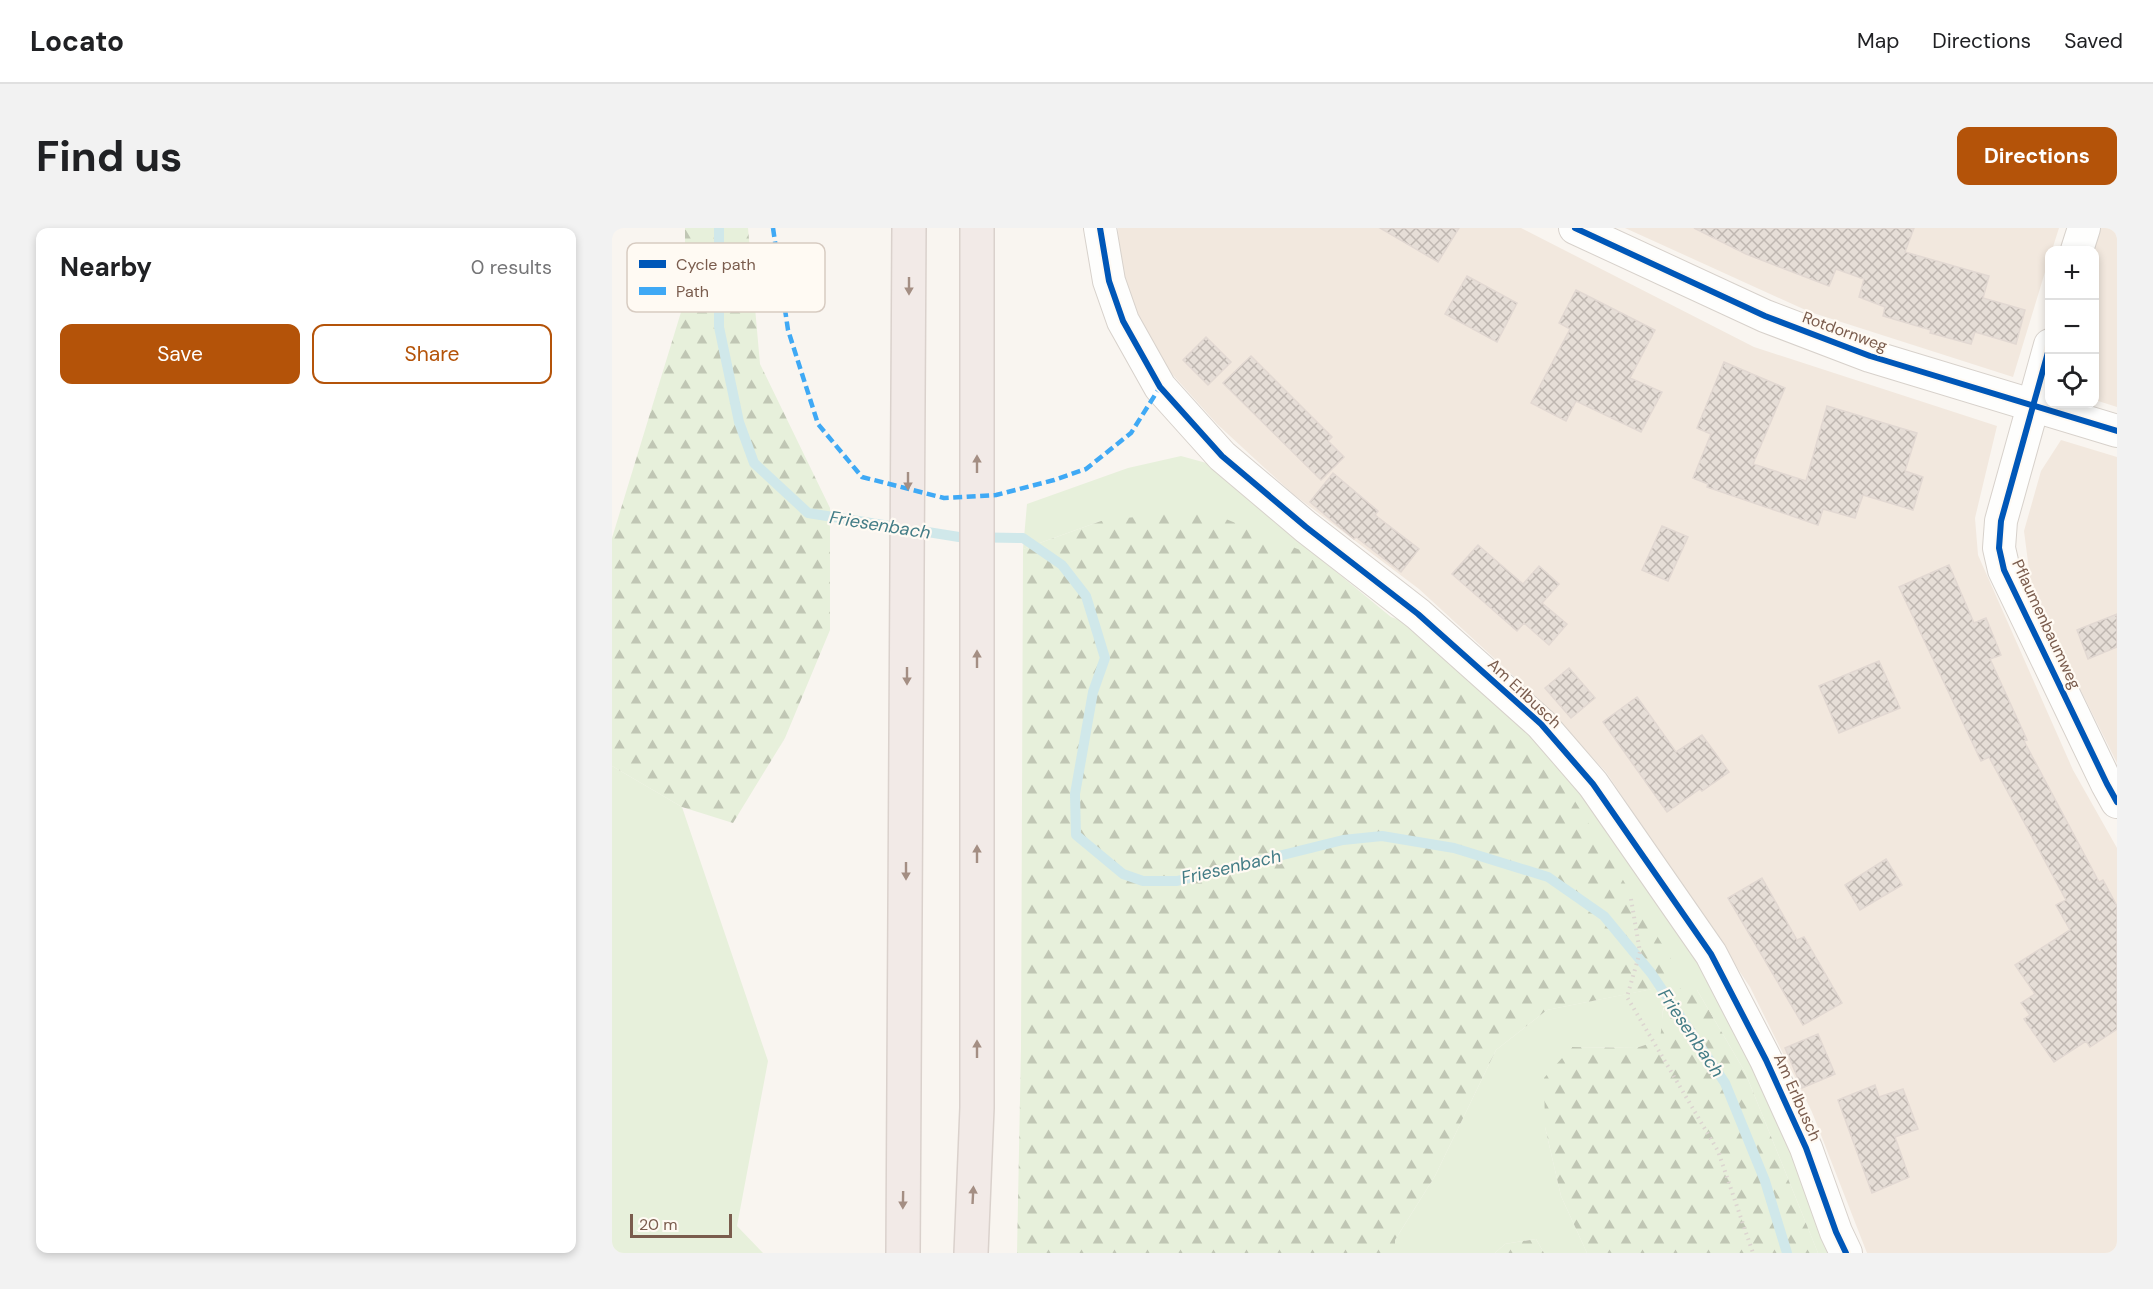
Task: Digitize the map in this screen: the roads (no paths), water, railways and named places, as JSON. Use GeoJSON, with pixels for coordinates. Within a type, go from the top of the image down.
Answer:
{"type":"FeatureCollection","features":[{"type":"Feature","properties":{"kind":"highway"},"geometry":{"type":"LineString","coordinates":[[903,1253],[909,228]]}},
{"type":"Feature","properties":{"kind":"highway"},"geometry":{"type":"LineString","coordinates":[[971,1253],[977,1108],[977,228]]}},
{"type":"Feature","properties":{"kind":"street","name":"Am Erlbusch"},"geometry":{"type":"LineString","coordinates":[[1100,228],[1109,280],[1123,321],[1160,387],[1206,439],[1222,456],[1272,499],[1418,614],[1515,700],[1541,724],[1593,784],[1711,954],[1789,1109],[1846,1253]]}},
{"type":"Feature","properties":{"kind":"street","name":"Rotdornweg"},"geometry":{"type":"LineString","coordinates":[[1575,228],[1765,316],[1870,356],[2117,431]]}},
{"type":"Feature","properties":{"kind":"street"},"geometry":{"type":"LineString","coordinates":[[2078,246],[2084,228]]}},
{"type":"Feature","properties":{"kind":"street","name":"Pflaumenbaumweg"},"geometry":{"type":"LineString","coordinates":[[2046,354],[2001,521],[1999,548],[2004,570],[2117,802]]}},
{"type":"Feature","properties":{"kind":"waterway","name":"Friesenbach"},"geometry":{"type":"LineString","coordinates":[[719,228],[719,243]]}},
{"type":"Feature","properties":{"kind":"waterway","name":"Friesenbach"},"geometry":{"type":"LineString","coordinates":[[719,312],[719,327],[739,422],[754,463],[808,513],[959,537],[1023,538],[1062,565],[1086,596],[1105,658],[1093,692],[1075,794],[1076,835],[1123,874],[1143,881],[1177,881],[1343,840],[1382,836],[1454,848],[1548,877],[1604,916],[1651,973],[1725,1083],[1765,1181],[1787,1253]]}}]}
